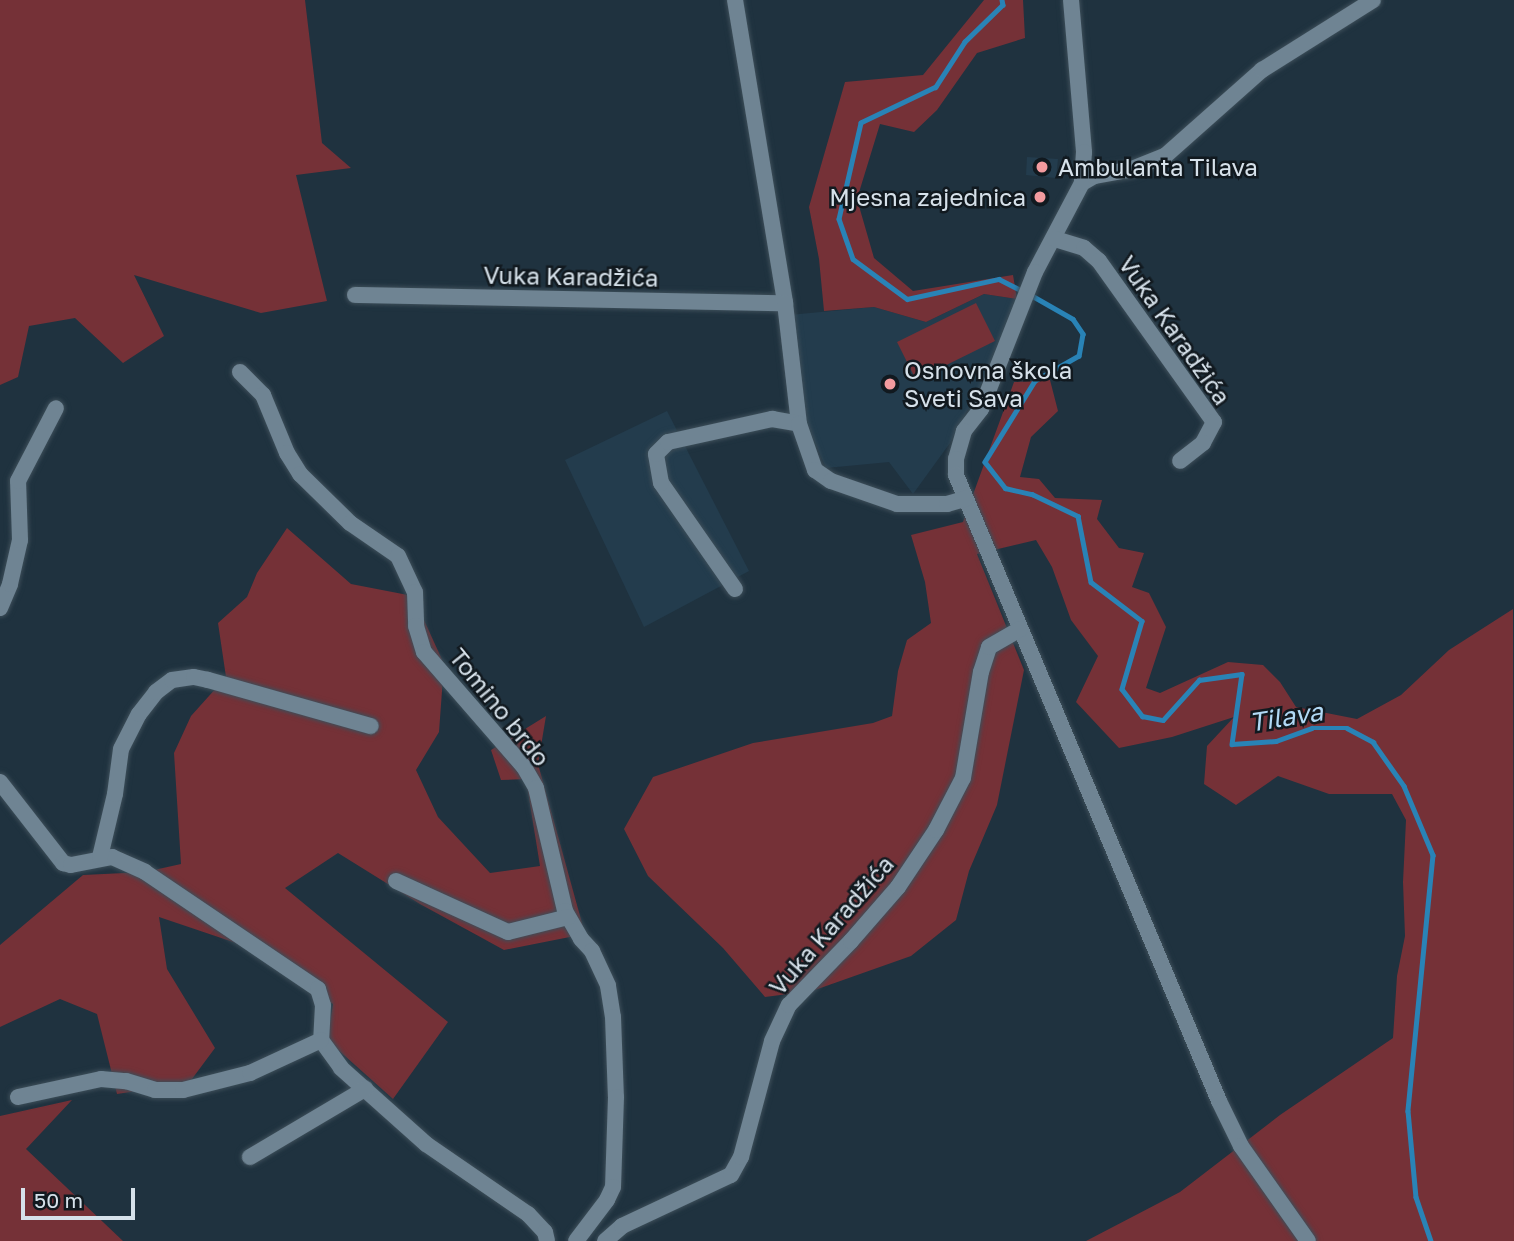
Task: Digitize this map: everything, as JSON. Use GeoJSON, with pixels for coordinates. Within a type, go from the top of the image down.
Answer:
{"type":"FeatureCollection","features":[{"type":"Feature","properties":{"kind":"street"},"geometry":{"type":"LineString","coordinates":[[734,0],[785,303],[799,424],[816,470],[831,481],[897,504],[947,504],[965,499]]}},
{"type":"Feature","properties":{"kind":"street"},"geometry":{"type":"LineString","coordinates":[[1071,0],[1084,152],[1082,183],[1055,239],[1035,272],[981,409],[964,431],[958,449],[956,475],[1219,1101],[1241,1146],[1308,1241]]}},
{"type":"Feature","properties":{"kind":"street"},"geometry":{"type":"LineString","coordinates":[[1082,183],[1094,176],[1132,169],[1165,156],[1262,70],[1373,0]]}},
{"type":"Feature","properties":{"kind":"street","name":"Vuka Karadžića"},"geometry":{"type":"LineString","coordinates":[[1055,239],[1084,248],[1099,261],[1214,422],[1203,443],[1180,461]]}},
{"type":"Feature","properties":{"kind":"street","name":"Vuka Karadžića"},"geometry":{"type":"LineString","coordinates":[[355,295],[785,303]]}},
{"type":"Feature","properties":{"kind":"street","name":"Tomino brdo"},"geometry":{"type":"LineString","coordinates":[[240,372],[263,394],[287,453],[300,474],[350,523],[398,556],[415,592],[416,626],[424,652],[524,768],[536,788],[550,856],[569,917],[581,939],[592,951],[608,986],[613,1017],[616,1097],[613,1187],[607,1200],[576,1241]]}},
{"type":"Feature","properties":{"kind":"street"},"geometry":{"type":"LineString","coordinates":[[0,608],[10,584],[20,540],[18,481],[56,408]]}},
{"type":"Feature","properties":{"kind":"street"},"geometry":{"type":"LineString","coordinates":[[735,589],[661,483],[656,454],[668,442],[705,431],[772,419],[799,424]]}},
{"type":"Feature","properties":{"kind":"street","name":"Vuka Karadžića"},"geometry":{"type":"LineString","coordinates":[[605,1241],[622,1226],[731,1175],[741,1157],[772,1041],[789,1004],[898,887],[942,820],[963,778],[981,672],[989,647],[1020,629]]}},
{"type":"Feature","properties":{"kind":"street"},"geometry":{"type":"LineString","coordinates":[[100,857],[115,794],[121,749],[139,713],[156,692],[172,680],[194,677],[208,680],[371,726]]}},
{"type":"Feature","properties":{"kind":"street"},"geometry":{"type":"LineString","coordinates":[[0,782],[63,863],[71,865],[100,857],[112,858],[145,872],[318,989],[323,1004],[321,1041],[341,1068],[426,1144],[528,1214],[545,1232],[547,1241]]}},
{"type":"Feature","properties":{"kind":"street"},"geometry":{"type":"LineString","coordinates":[[396,881],[508,932],[569,917]]}},
{"type":"Feature","properties":{"kind":"street"},"geometry":{"type":"LineString","coordinates":[[18,1097],[101,1079],[126,1081],[155,1090],[183,1090],[250,1073],[321,1041]]}},
{"type":"Feature","properties":{"kind":"street"},"geometry":{"type":"LineString","coordinates":[[250,1157],[365,1089]]}},
{"type":"Feature","properties":{"kind":"shaded area"},"geometry":{"type":"Polygon","coordinates":[[[0,0],[305,0],[322,143],[351,168],[296,175],[327,301],[261,313],[134,275],[164,336],[123,363],[75,318],[29,326],[18,377],[0,385],[0,0]]]}},
{"type":"Feature","properties":{"kind":"shaded area"},"geometry":{"type":"Polygon","coordinates":[[[984,0],[1023,0],[1025,38],[977,53],[937,110],[914,132],[880,124],[857,199],[874,258],[913,291],[1013,275],[1017,299],[984,294],[926,322],[874,307],[824,311],[819,259],[809,207],[845,82],[923,75],[984,0]]]}},
{"type":"Feature","properties":{"kind":"shaded area","name":"Ambulanta Tilava"},"geometry":{"type":"Polygon","coordinates":[[[1027,157],[1058,159],[1056,178],[1026,175],[1027,157]]]}},
{"type":"Feature","properties":{"kind":"shaded area","name":"Osnovna škola Sveti Sava"},"geometry":{"type":"Polygon","coordinates":[[[984,294],[1017,299],[997,354],[950,443],[913,494],[889,462],[826,468],[802,413],[789,315],[874,307],[926,322],[984,294]]]}},
{"type":"Feature","properties":{"kind":"shaded area"},"geometry":{"type":"Polygon","coordinates":[[[976,303],[995,341],[916,380],[897,342],[976,303]]]}},
{"type":"Feature","properties":{"kind":"shaded area"},"geometry":{"type":"Polygon","coordinates":[[[1050,380],[1058,411],[1031,437],[1020,477],[1039,479],[1055,498],[1102,500],[1097,519],[1119,548],[1144,553],[1132,587],[1149,593],[1166,627],[1146,688],[1160,693],[1228,662],[1263,665],[1280,682],[1296,707],[1357,719],[1401,695],[1449,650],[1513,609],[1514,1241],[1086,1241],[1180,1192],[1280,1115],[1393,1038],[1397,976],[1405,936],[1403,882],[1406,820],[1392,794],[1329,794],[1278,776],[1236,805],[1204,784],[1207,746],[1234,717],[1172,737],[1119,748],[1076,702],[1098,656],[1071,620],[1052,567],[1036,540],[977,554],[1024,670],[997,805],[969,871],[956,920],[911,956],[812,991],[765,997],[723,948],[648,876],[624,829],[653,777],[753,743],[873,723],[892,716],[898,671],[907,640],[931,623],[925,582],[911,535],[963,522],[1014,382],[1050,380]]]}},
{"type":"Feature","properties":{"kind":"shaded area"},"geometry":{"type":"Polygon","coordinates":[[[667,411],[749,571],[644,627],[565,460],[667,411]]]}},
{"type":"Feature","properties":{"kind":"shaded area"},"geometry":{"type":"Polygon","coordinates":[[[287,528],[351,584],[413,596],[444,664],[439,732],[416,770],[438,817],[490,873],[540,866],[526,779],[501,780],[491,750],[546,716],[538,764],[585,934],[504,950],[420,904],[338,853],[285,888],[448,1022],[393,1099],[327,1040],[333,1004],[236,943],[159,917],[167,969],[215,1048],[189,1083],[117,1094],[97,1014],[60,999],[0,1027],[0,945],[83,875],[145,872],[181,864],[174,753],[191,716],[226,677],[218,623],[247,597],[257,573],[287,528]]]}},
{"type":"Feature","properties":{"kind":"shaded area"},"geometry":{"type":"Polygon","coordinates":[[[72,1100],[26,1149],[123,1241],[0,1241],[0,1116],[72,1100]]]}},
{"type":"Feature","properties":{"kind":"waterway","name":"Tilava"},"geometry":{"type":"LineString","coordinates":[[1002,0],[1003,5],[965,42],[936,87],[861,123],[839,219],[853,259],[907,299],[999,279],[1023,291]]}},
{"type":"Feature","properties":{"kind":"waterway","name":"Tilava"},"geometry":{"type":"LineString","coordinates":[[1031,295],[1073,319],[1083,334],[1079,356],[1035,381],[985,462],[1005,488],[1032,494],[1078,516],[1091,582],[1142,621],[1122,689],[1142,716],[1163,720],[1199,680],[1242,674],[1232,744],[1276,741],[1312,728],[1347,728],[1373,742],[1404,786],[1433,855],[1408,1111],[1416,1197],[1431,1241]]}},
{"type":"Feature","properties":{"kind":"place","name":"Ambulanta Tilava"},"geometry":{"type":"Point","coordinates":[1042,167]}},
{"type":"Feature","properties":{"kind":"place","name":"Mjesna zajednica"},"geometry":{"type":"Point","coordinates":[1040,197]}},
{"type":"Feature","properties":{"kind":"place","name":"Osnovna škola Sveti Sava"},"geometry":{"type":"Point","coordinates":[890,384]}}]}
